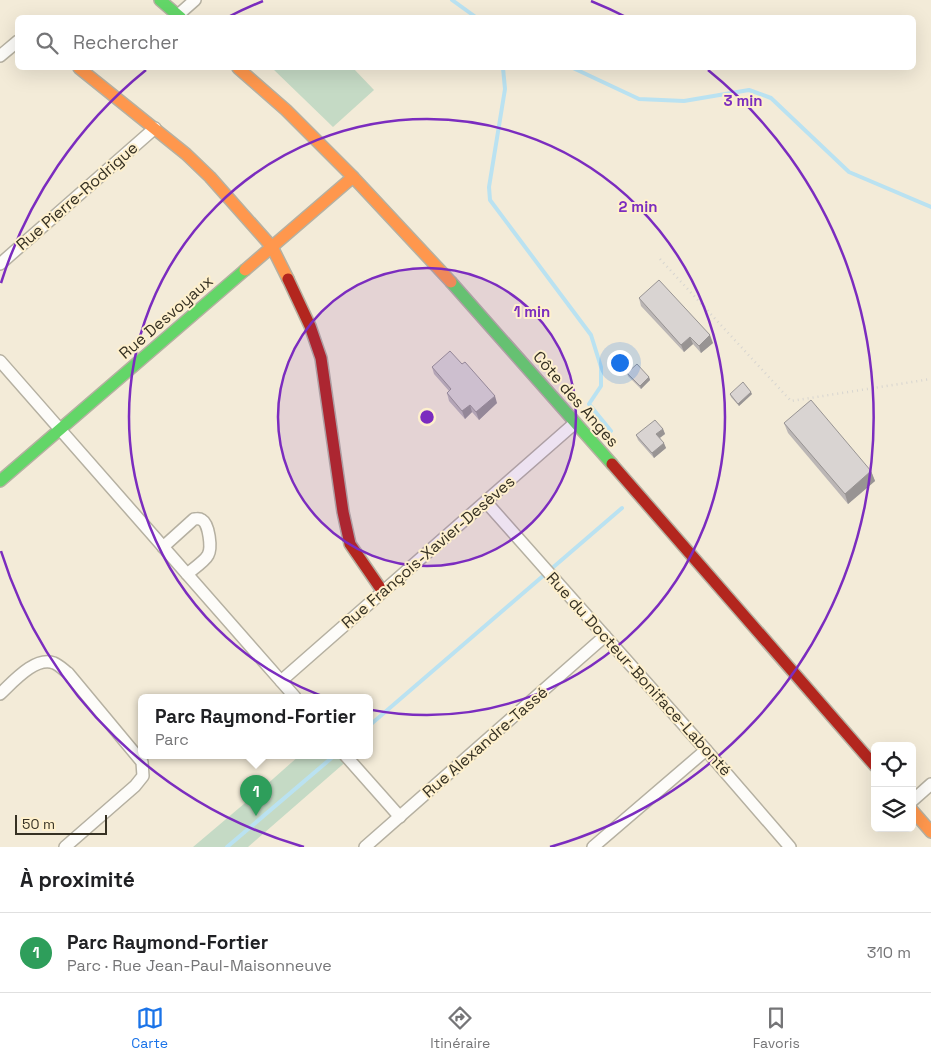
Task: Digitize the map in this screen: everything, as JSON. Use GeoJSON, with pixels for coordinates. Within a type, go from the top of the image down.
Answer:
{"type":"FeatureCollection","features":[{"type":"Feature","properties":{"kind":"street"},"geometry":{"type":"LineString","coordinates":[[160,0],[178,15]]}},
{"type":"Feature","properties":{"kind":"street"},"geometry":{"type":"LineString","coordinates":[[180,15],[194,0]]}},
{"type":"Feature","properties":{"kind":"street"},"geometry":{"type":"LineString","coordinates":[[0,56],[15,44]]}},
{"type":"Feature","properties":{"kind":"street"},"geometry":{"type":"LineString","coordinates":[[82,70],[186,154],[210,177],[272,247],[310,326],[321,358],[343,512],[350,544],[383,592]]}},
{"type":"Feature","properties":{"kind":"street","name":"Côte des Anges"},"geometry":{"type":"LineString","coordinates":[[240,70],[286,110],[353,177],[468,301],[871,761]]}},
{"type":"Feature","properties":{"kind":"street","name":"Rue Pierre-Rodrigue"},"geometry":{"type":"LineString","coordinates":[[0,264],[155,128]]}},
{"type":"Feature","properties":{"kind":"street","name":"Rue Desvoyaux"},"geometry":{"type":"LineString","coordinates":[[0,481],[353,177]]}},
{"type":"Feature","properties":{"kind":"street"},"geometry":{"type":"LineString","coordinates":[[0,362],[292,694]]}},
{"type":"Feature","properties":{"kind":"street","name":"Rue François-Xavier-Desèves"},"geometry":{"type":"LineString","coordinates":[[281,682],[575,423]]}},
{"type":"Feature","properties":{"kind":"street","name":"Rue du Docteur-Boniface-Labonté"},"geometry":{"type":"LineString","coordinates":[[486,502],[790,847]]}},
{"type":"Feature","properties":{"kind":"street"},"geometry":{"type":"LineString","coordinates":[[163,547],[194,519],[203,520],[207,525],[210,547],[208,555],[187,574]]}},
{"type":"Feature","properties":{"kind":"street","name":"Rue Alexandre-Tassé"},"geometry":{"type":"LineString","coordinates":[[365,847],[605,636]]}},
{"type":"Feature","properties":{"kind":"street"},"geometry":{"type":"LineString","coordinates":[[0,694],[33,666],[42,662],[55,663],[68,673],[138,757]]}},
{"type":"Feature","properties":{"kind":"street"},"geometry":{"type":"LineString","coordinates":[[593,847],[706,750]]}},
{"type":"Feature","properties":{"kind":"street"},"geometry":{"type":"LineString","coordinates":[[65,847],[135,786],[143,776],[142,762],[140,759]]}},
{"type":"Feature","properties":{"kind":"street"},"geometry":{"type":"LineString","coordinates":[[349,759],[400,817]]}},
{"type":"Feature","properties":{"kind":"street"},"geometry":{"type":"LineString","coordinates":[[916,797],[931,784]]}},
{"type":"Feature","properties":{"kind":"street"},"geometry":{"type":"LineString","coordinates":[[916,815],[931,832]]}},
{"type":"Feature","properties":{"kind":"path"},"geometry":{"type":"LineString","coordinates":[[660,259],[791,401],[931,379]]}},
{"type":"Feature","properties":{"kind":"green space"},"geometry":{"type":"Polygon","coordinates":[[[274,70],[355,70],[374,90],[333,127],[274,70]]]}},
{"type":"Feature","properties":{"kind":"green space"},"geometry":{"type":"Polygon","coordinates":[[[295,759],[349,759],[248,847],[193,847],[295,759]]]}},
{"type":"Feature","properties":{"kind":"building"},"geometry":{"type":"Polygon","coordinates":[[[659,280],[710,335],[699,346],[690,337],[681,345],[639,298],[659,280]]]}},
{"type":"Feature","properties":{"kind":"building"},"geometry":{"type":"Polygon","coordinates":[[[450,351],[462,364],[465,362],[495,396],[476,412],[470,405],[462,411],[447,393],[451,389],[432,367],[450,351]]]}},
{"type":"Feature","properties":{"kind":"building"},"geometry":{"type":"Polygon","coordinates":[[[637,364],[649,377],[640,386],[627,373],[637,364]]]}},
{"type":"Feature","properties":{"kind":"building"},"geometry":{"type":"Polygon","coordinates":[[[743,382],[751,392],[738,404],[730,394],[743,382]]]}},
{"type":"Feature","properties":{"kind":"building"},"geometry":{"type":"Polygon","coordinates":[[[811,400],[871,471],[845,494],[784,423],[811,400]]]}},
{"type":"Feature","properties":{"kind":"building"},"geometry":{"type":"Polygon","coordinates":[[[655,420],[663,429],[656,434],[664,443],[652,453],[636,435],[655,420]]]}},
{"type":"Feature","properties":{"kind":"waterway"},"geometry":{"type":"LineString","coordinates":[[452,0],[473,15]]}},
{"type":"Feature","properties":{"kind":"waterway"},"geometry":{"type":"LineString","coordinates":[[503,70],[505,89],[489,187],[490,200],[591,335],[601,367],[601,386],[589,404],[611,431]]}},
{"type":"Feature","properties":{"kind":"waterway"},"geometry":{"type":"LineString","coordinates":[[577,70],[639,99],[684,101],[749,90],[771,98],[849,172],[931,207]]}},
{"type":"Feature","properties":{"kind":"waterway"},"geometry":{"type":"LineString","coordinates":[[373,722],[622,508]]}},
{"type":"Feature","properties":{"kind":"waterway"},"geometry":{"type":"LineString","coordinates":[[227,847],[330,759]]}},
{"type":"Feature","properties":{"kind":"traffic: fast"},"geometry":{"type":"LineString","coordinates":[[160,0],[178,15]]}},
{"type":"Feature","properties":{"kind":"traffic: fast"},"geometry":{"type":"LineString","coordinates":[[0,481],[245,270]]}},
{"type":"Feature","properties":{"kind":"traffic: fast"},"geometry":{"type":"LineString","coordinates":[[451,282],[612,464]]}},
{"type":"Feature","properties":{"kind":"traffic: slow"},"geometry":{"type":"LineString","coordinates":[[81,70],[186,154],[210,177],[272,247],[288,279]]}},
{"type":"Feature","properties":{"kind":"traffic: slow"},"geometry":{"type":"LineString","coordinates":[[240,70],[286,110],[353,177],[451,282]]}},
{"type":"Feature","properties":{"kind":"traffic: slow"},"geometry":{"type":"LineString","coordinates":[[245,270],[353,177]]}},
{"type":"Feature","properties":{"kind":"traffic: slow"},"geometry":{"type":"LineString","coordinates":[[916,815],[931,832]]}},
{"type":"Feature","properties":{"kind":"traffic: jam"},"geometry":{"type":"LineString","coordinates":[[288,279],[310,326],[321,358],[343,512],[350,544],[383,592]]}},
{"type":"Feature","properties":{"kind":"traffic: jam"},"geometry":{"type":"LineString","coordinates":[[612,464],[871,761]]}},
{"type":"Feature","properties":{"kind":"place","name":"Parc Raymond-Fortier"},"geometry":{"type":"Point","coordinates":[256,816]}}]}
